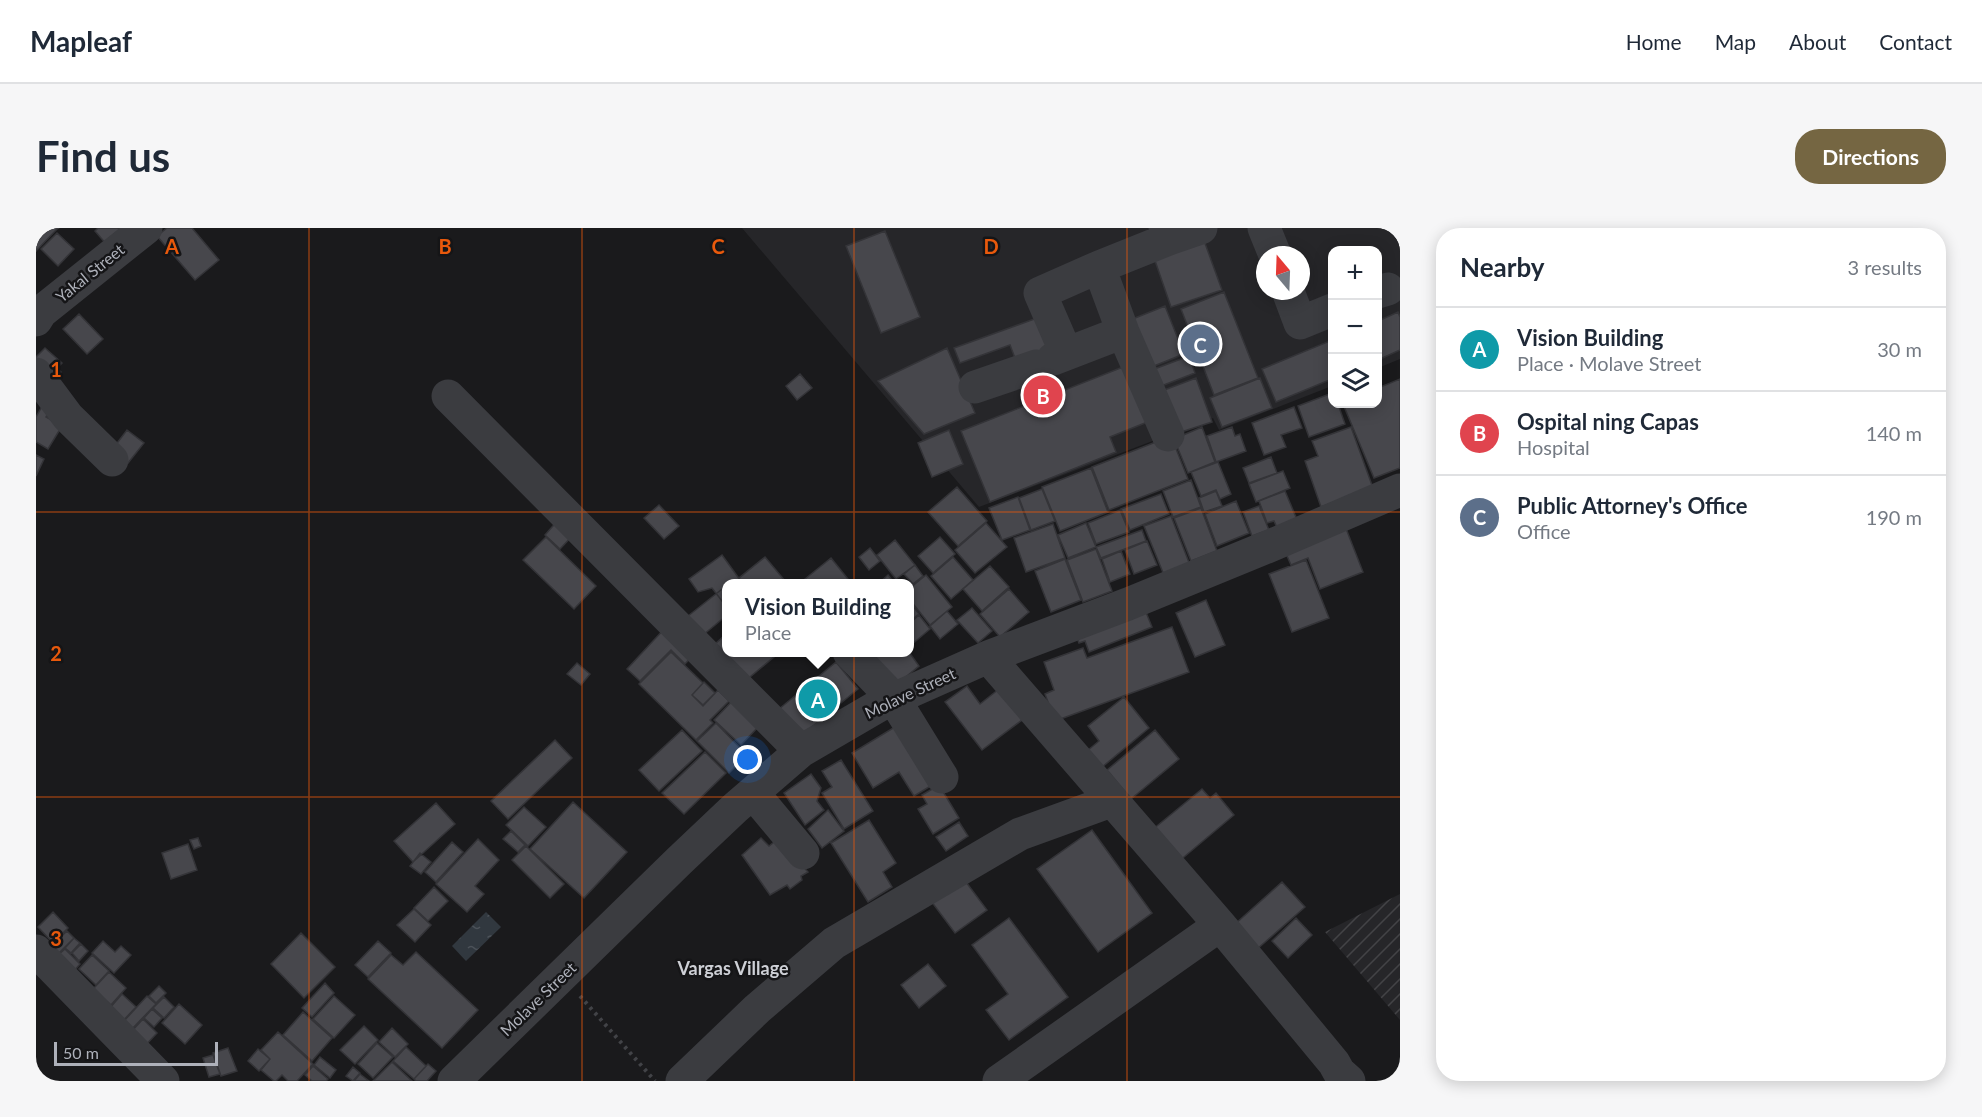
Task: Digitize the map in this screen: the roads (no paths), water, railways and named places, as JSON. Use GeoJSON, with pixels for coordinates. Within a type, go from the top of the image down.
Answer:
{"type":"FeatureCollection","features":[{"type":"Feature","properties":{"kind":"street"},"geometry":{"type":"LineString","coordinates":[[1052,359],[1040,293],[1167,233],[1201,228]]}},
{"type":"Feature","properties":{"kind":"street"},"geometry":{"type":"LineString","coordinates":[[1264,228],[1271,246]]}},
{"type":"Feature","properties":{"kind":"street","name":"Yakal Street"},"geometry":{"type":"LineString","coordinates":[[38,313],[136,231]]}},
{"type":"Feature","properties":{"kind":"street"},"geometry":{"type":"LineString","coordinates":[[1099,267],[1168,435]]}},
{"type":"Feature","properties":{"kind":"street"},"geometry":{"type":"LineString","coordinates":[[1291,300],[1300,323],[1328,312]]}},
{"type":"Feature","properties":{"kind":"street"},"geometry":{"type":"LineString","coordinates":[[975,387],[1124,332]]}},
{"type":"Feature","properties":{"kind":"street"},"geometry":{"type":"LineString","coordinates":[[36,374],[68,417],[112,460]]}},
{"type":"Feature","properties":{"kind":"street"},"geometry":{"type":"LineString","coordinates":[[448,396],[801,751]]}},
{"type":"Feature","properties":{"kind":"street","name":"Molave Street"},"geometry":{"type":"LineString","coordinates":[[454,1081],[679,861],[801,751],[850,721],[988,657],[1128,604],[1400,490]]}},
{"type":"Feature","properties":{"kind":"street"},"geometry":{"type":"LineString","coordinates":[[854,657],[894,699],[942,777]]}},
{"type":"Feature","properties":{"kind":"street"},"geometry":{"type":"LineString","coordinates":[[988,657],[1220,925],[1334,1064],[1339,1078]]}},
{"type":"Feature","properties":{"kind":"street"},"geometry":{"type":"LineString","coordinates":[[753,793],[802,854]]}},
{"type":"Feature","properties":{"kind":"street"},"geometry":{"type":"LineString","coordinates":[[682,1081],[757,1009],[834,943],[1020,834],[1111,801]]}},
{"type":"Feature","properties":{"kind":"street"},"geometry":{"type":"LineString","coordinates":[[999,1081],[1220,925]]}},
{"type":"Feature","properties":{"kind":"street"},"geometry":{"type":"LineString","coordinates":[[36,951],[164,1081]]}},
{"type":"Feature","properties":{"kind":"water"},"geometry":{"type":"Polygon","coordinates":[[[486,912],[501,927],[466,961],[452,946],[486,912]]]}},
{"type":"Feature","properties":{"kind":"place","name":"Public Attorney's Office"},"geometry":{"type":"Point","coordinates":[1200,344]}},
{"type":"Feature","properties":{"kind":"place","name":"Ospital ning Capas"},"geometry":{"type":"Point","coordinates":[1043,395]}},
{"type":"Feature","properties":{"kind":"place","name":"Vision Building"},"geometry":{"type":"Point","coordinates":[818,699]}},
{"type":"Feature","properties":{"kind":"district","name":"Vargas Village"},"geometry":{"type":"Point","coordinates":[733,969]}}]}
